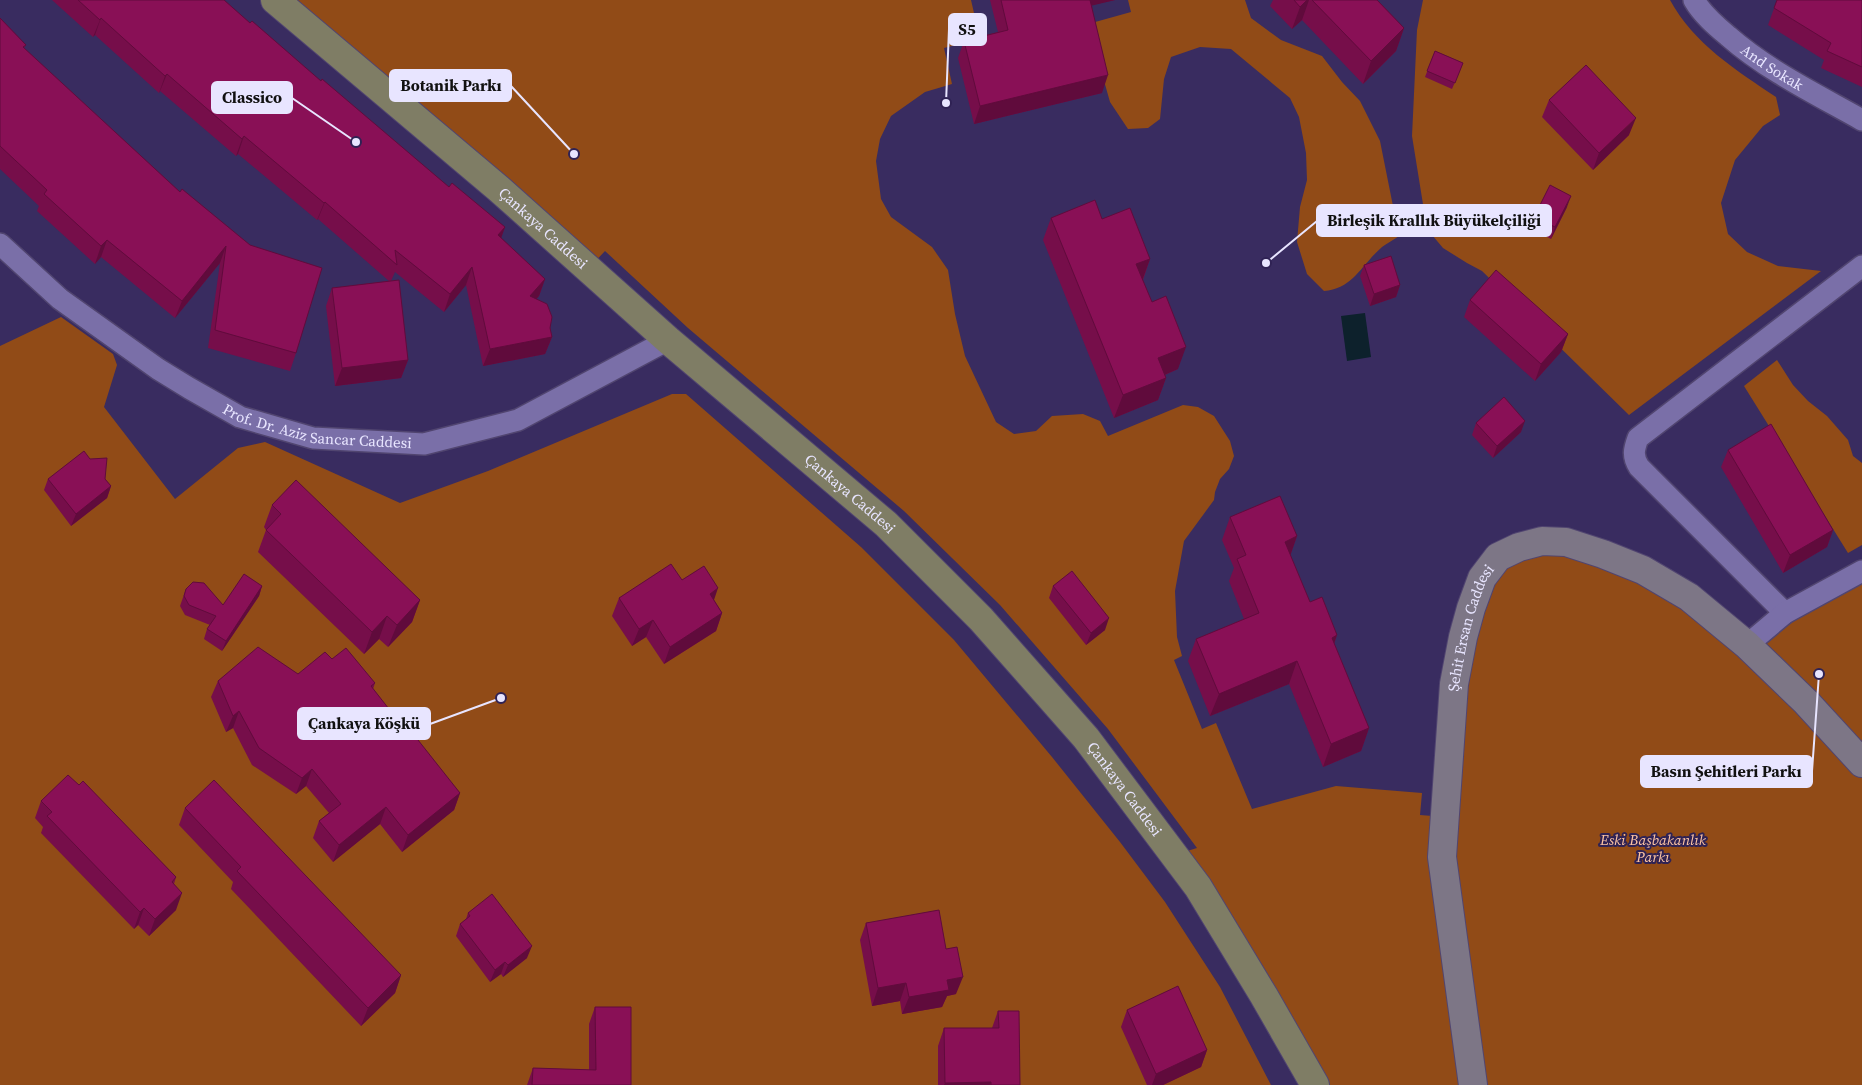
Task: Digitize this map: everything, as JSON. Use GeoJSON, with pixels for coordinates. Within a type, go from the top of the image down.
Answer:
{"type":"FeatureCollection","features":[{"type":"Feature","properties":{"kind":"main road","name":"Çankaya Caddesi"},"geometry":{"type":"LineString","coordinates":[[275,0],[499,188],[668,340],[886,524],[981,619],[1086,738],[1198,887],[1315,1085]]}},
{"type":"Feature","properties":{"kind":"main road","name":"Şehit Ersan Caddesi"},"geometry":{"type":"LineString","coordinates":[[1473,1085],[1442,857],[1454,684],[1463,637],[1482,578],[1498,557],[1519,547],[1542,541],[1566,542],[1643,570],[1689,597],[1747,646],[1806,702],[1862,763]]}},
{"type":"Feature","properties":{"kind":"street","name":"And Sokak"},"geometry":{"type":"LineString","coordinates":[[1694,0],[1712,22],[1748,53],[1783,76],[1862,120]]}},
{"type":"Feature","properties":{"kind":"street","name":"Prof. Dr. Aziz Sancar Caddesi"},"geometry":{"type":"LineString","coordinates":[[0,244],[60,299],[158,369],[240,417],[314,438],[424,444],[518,420],[668,340]]}},
{"type":"Feature","properties":{"kind":"street"},"geometry":{"type":"LineString","coordinates":[[1785,613],[1639,467],[1635,460],[1635,447],[1638,438],[1862,266]]}},
{"type":"Feature","properties":{"kind":"street"},"geometry":{"type":"LineString","coordinates":[[1747,646],[1785,613],[1862,571]]}},
{"type":"Feature","properties":{"kind":"green space","name":"Eski Başbakanlık Parkı"},"geometry":{"type":"Polygon","coordinates":[[[275,0],[971,0],[980,39],[944,48],[952,84],[925,92],[891,116],[880,139],[876,161],[881,199],[891,217],[932,247],[948,270],[955,314],[965,356],[996,422],[1014,434],[1036,431],[1052,416],[1083,414],[1100,421],[1108,436],[1183,405],[1198,407],[1214,416],[1230,441],[1234,456],[1229,469],[1220,479],[1214,500],[1184,541],[1175,591],[1177,637],[1182,656],[1174,660],[1202,729],[1216,723],[1252,809],[1336,786],[1422,793],[1420,815],[1445,817],[1471,608],[1519,547],[1603,554],[1747,645],[1862,571],[1862,1085],[1315,1085],[1174,855],[1197,848],[1108,729],[1000,605],[904,511],[688,328],[605,251],[589,268],[275,0]]]}},
{"type":"Feature","properties":{"kind":"green space"},"geometry":{"type":"Polygon","coordinates":[[[1128,0],[1245,0],[1251,18],[1281,40],[1322,56],[1360,101],[1380,141],[1399,236],[1382,247],[1350,281],[1342,286],[1324,291],[1307,274],[1297,242],[1300,207],[1307,180],[1306,153],[1299,117],[1290,98],[1231,49],[1200,47],[1171,57],[1164,79],[1160,119],[1148,128],[1128,129],[1110,102],[1088,24],[1131,12],[1128,0]]]}},
{"type":"Feature","properties":{"kind":"green space"},"geometry":{"type":"Polygon","coordinates":[[[1423,0],[1670,0],[1691,30],[1717,55],[1776,97],[1780,115],[1763,126],[1735,160],[1721,203],[1728,234],[1747,252],[1778,266],[1821,271],[1629,415],[1482,271],[1443,248],[1427,229],[1412,136],[1417,30],[1423,0]]]}},
{"type":"Feature","properties":{"kind":"green space"},"geometry":{"type":"Polygon","coordinates":[[[61,317],[113,354],[117,365],[104,407],[175,499],[238,448],[265,442],[400,503],[488,471],[672,394],[686,394],[861,547],[954,640],[1052,757],[1165,902],[1220,987],[1271,1085],[0,1085],[0,346],[61,317]]]}},
{"type":"Feature","properties":{"kind":"green space"},"geometry":{"type":"Polygon","coordinates":[[[1777,360],[1793,385],[1808,401],[1827,416],[1848,440],[1853,456],[1862,463],[1862,545],[1848,553],[1744,386],[1777,360]]]}},
{"type":"Feature","properties":{"kind":"water"},"geometry":{"type":"Polygon","coordinates":[[[1365,313],[1371,357],[1347,361],[1341,316],[1365,313]]]}},
{"type":"Feature","properties":{"kind":"building"},"geometry":{"type":"Polygon","coordinates":[[[78,0],[224,0],[250,23],[252,21],[321,81],[322,79],[449,187],[452,183],[505,227],[498,235],[545,279],[530,296],[547,304],[552,317],[550,328],[552,337],[490,349],[472,267],[450,294],[395,250],[397,265],[325,202],[244,136],[242,139],[167,74],[165,76],[101,18],[100,20],[78,0]]]}},
{"type":"Feature","properties":{"kind":"building"},"geometry":{"type":"Polygon","coordinates":[[[1001,0],[1090,0],[1108,75],[980,106],[964,41],[1008,30],[1001,0]]]}},
{"type":"Feature","properties":{"kind":"building"},"geometry":{"type":"Polygon","coordinates":[[[1294,0],[1307,0],[1300,7],[1294,0]]]}},
{"type":"Feature","properties":{"kind":"building"},"geometry":{"type":"Polygon","coordinates":[[[1312,0],[1377,0],[1404,28],[1371,61],[1312,0]]]}},
{"type":"Feature","properties":{"kind":"building"},"geometry":{"type":"Polygon","coordinates":[[[1777,0],[1862,0],[1862,67],[1827,51],[1831,43],[1774,8],[1777,0]]]}},
{"type":"Feature","properties":{"kind":"building"},"geometry":{"type":"Polygon","coordinates":[[[0,18],[26,45],[23,47],[180,192],[182,189],[250,245],[322,268],[296,353],[215,330],[226,246],[182,301],[107,240],[101,246],[44,194],[47,190],[0,146],[0,18]]]}},
{"type":"Feature","properties":{"kind":"building"},"geometry":{"type":"Polygon","coordinates":[[[1435,51],[1463,63],[1455,83],[1427,71],[1435,51]]]}},
{"type":"Feature","properties":{"kind":"building"},"geometry":{"type":"Polygon","coordinates":[[[1586,65],[1636,118],[1599,153],[1549,100],[1586,65]]]}},
{"type":"Feature","properties":{"kind":"building"},"geometry":{"type":"Polygon","coordinates":[[[1550,185],[1571,196],[1555,227],[1534,217],[1550,185]]]}},
{"type":"Feature","properties":{"kind":"building"},"geometry":{"type":"Polygon","coordinates":[[[1095,200],[1102,219],[1130,208],[1150,259],[1136,264],[1152,302],[1166,296],[1186,347],[1158,358],[1166,378],[1123,395],[1051,218],[1095,200]]]}},
{"type":"Feature","properties":{"kind":"building"},"geometry":{"type":"Polygon","coordinates":[[[1391,256],[1400,285],[1374,294],[1364,265],[1391,256]]]}},
{"type":"Feature","properties":{"kind":"building"},"geometry":{"type":"Polygon","coordinates":[[[1496,270],[1568,334],[1541,364],[1470,300],[1496,270]]]}},
{"type":"Feature","properties":{"kind":"building"},"geometry":{"type":"Polygon","coordinates":[[[399,280],[408,360],[342,368],[332,288],[399,280]]]}},
{"type":"Feature","properties":{"kind":"building"},"geometry":{"type":"Polygon","coordinates":[[[1504,397],[1525,421],[1497,446],[1476,423],[1504,397]]]}},
{"type":"Feature","properties":{"kind":"building"},"geometry":{"type":"Polygon","coordinates":[[[1771,424],[1833,530],[1790,555],[1728,450],[1771,424]]]}},
{"type":"Feature","properties":{"kind":"building"},"geometry":{"type":"Polygon","coordinates":[[[84,451],[90,459],[107,458],[105,479],[111,486],[76,514],[48,479],[84,451]]]}},
{"type":"Feature","properties":{"kind":"building"},"geometry":{"type":"Polygon","coordinates":[[[296,480],[420,600],[397,625],[387,616],[372,632],[266,530],[281,514],[272,505],[296,480]]]}},
{"type":"Feature","properties":{"kind":"building"},"geometry":{"type":"Polygon","coordinates":[[[1280,496],[1297,536],[1285,542],[1310,602],[1322,597],[1337,635],[1332,638],[1369,728],[1331,744],[1297,661],[1219,694],[1196,639],[1259,613],[1237,559],[1246,555],[1230,517],[1280,496]]]}},
{"type":"Feature","properties":{"kind":"building"},"geometry":{"type":"Polygon","coordinates":[[[671,564],[682,580],[704,566],[718,588],[710,594],[722,613],[670,647],[653,620],[639,629],[619,598],[671,564]]]}},
{"type":"Feature","properties":{"kind":"building"},"geometry":{"type":"Polygon","coordinates":[[[1072,571],[1109,618],[1091,633],[1053,586],[1072,571]]]}},
{"type":"Feature","properties":{"kind":"building"},"geometry":{"type":"Polygon","coordinates":[[[244,574],[262,586],[226,641],[207,629],[216,616],[189,605],[184,596],[186,589],[193,582],[204,583],[223,605],[244,574]]]}},
{"type":"Feature","properties":{"kind":"building"},"geometry":{"type":"Polygon","coordinates":[[[258,647],[298,674],[325,652],[332,659],[346,648],[375,683],[371,686],[396,718],[399,716],[460,793],[408,835],[386,807],[339,845],[319,821],[341,804],[312,769],[302,778],[259,748],[239,711],[233,716],[218,681],[258,647]]]}},
{"type":"Feature","properties":{"kind":"building"},"geometry":{"type":"Polygon","coordinates":[[[68,775],[79,785],[83,781],[176,877],[172,882],[182,893],[155,919],[144,908],[140,912],[47,816],[52,812],[41,801],[68,775]]]}},
{"type":"Feature","properties":{"kind":"building"},"geometry":{"type":"Polygon","coordinates":[[[214,780],[401,975],[368,1008],[237,871],[241,867],[185,808],[214,780]]]}},
{"type":"Feature","properties":{"kind":"building"},"geometry":{"type":"Polygon","coordinates":[[[492,894],[532,946],[508,965],[505,962],[495,970],[460,924],[470,916],[468,913],[492,894]]]}},
{"type":"Feature","properties":{"kind":"building"},"geometry":{"type":"Polygon","coordinates":[[[939,910],[946,949],[957,947],[963,977],[947,980],[949,990],[909,997],[906,983],[878,988],[866,923],[939,910]]]}},
{"type":"Feature","properties":{"kind":"building"},"geometry":{"type":"Polygon","coordinates":[[[1178,986],[1207,1050],[1156,1074],[1127,1010],[1178,986]]]}},
{"type":"Feature","properties":{"kind":"building"},"geometry":{"type":"Polygon","coordinates":[[[595,1007],[631,1007],[631,1085],[532,1085],[533,1068],[596,1070],[595,1007]]]}},
{"type":"Feature","properties":{"kind":"building"},"geometry":{"type":"Polygon","coordinates":[[[998,1011],[1019,1011],[1020,1085],[991,1085],[991,1082],[945,1083],[944,1028],[999,1028],[998,1011]]]}},
{"type":"Feature","properties":{"kind":"place","name":"S5"},"geometry":{"type":"Point","coordinates":[946,103]}},
{"type":"Feature","properties":{"kind":"place","name":"Classico"},"geometry":{"type":"Point","coordinates":[356,142]}},
{"type":"Feature","properties":{"kind":"place","name":"Botanik Parkı"},"geometry":{"type":"Point","coordinates":[574,154]}},
{"type":"Feature","properties":{"kind":"place","name":"Birleşik Krallık Büyükelçiliği"},"geometry":{"type":"Point","coordinates":[1266,263]}},
{"type":"Feature","properties":{"kind":"place","name":"Basın Şehitleri Parkı"},"geometry":{"type":"Point","coordinates":[1819,674]}},
{"type":"Feature","properties":{"kind":"place","name":"Çankaya Köşkü"},"geometry":{"type":"Point","coordinates":[501,698]}}]}
